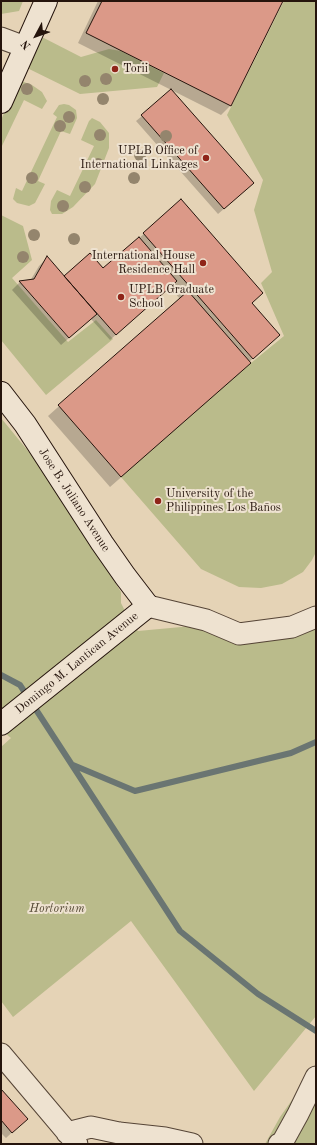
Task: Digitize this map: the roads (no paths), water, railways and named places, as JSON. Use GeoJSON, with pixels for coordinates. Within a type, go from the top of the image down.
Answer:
{"type":"FeatureCollection","features":[{"type":"Feature","properties":{"kind":"street"},"geometry":{"type":"LineString","coordinates":[[1,102],[46,1]]}},
{"type":"Feature","properties":{"kind":"street"},"geometry":{"type":"LineString","coordinates":[[1,38],[25,47]]}},
{"type":"Feature","properties":{"kind":"street","name":"Jose B. Juliano Avenue"},"geometry":{"type":"LineString","coordinates":[[1,393],[25,424],[102,543],[148,606]]}},
{"type":"Feature","properties":{"kind":"street","name":"Domingo M. Lantican Avenue"},"geometry":{"type":"LineString","coordinates":[[1,724],[148,606],[206,620],[238,634],[292,627],[316,617]]}},
{"type":"Feature","properties":{"kind":"street"},"geometry":{"type":"LineString","coordinates":[[1,1054],[72,1138],[91,1127],[119,1133],[165,1138],[192,1144]]}},
{"type":"Feature","properties":{"kind":"street"},"geometry":{"type":"LineString","coordinates":[[279,1144],[282,1143],[316,1077]]}},
{"type":"Feature","properties":{"kind":"waterway"},"geometry":{"type":"LineString","coordinates":[[1,675],[20,685],[180,931],[258,994],[316,1031]]}},
{"type":"Feature","properties":{"kind":"waterway"},"geometry":{"type":"LineString","coordinates":[[73,765],[135,791],[291,753],[316,742]]}},
{"type":"Feature","properties":{"kind":"place","name":"Torii"},"geometry":{"type":"Point","coordinates":[115,69]}},
{"type":"Feature","properties":{"kind":"place","name":"UPLB Office of International Linkages"},"geometry":{"type":"Point","coordinates":[206,158]}},
{"type":"Feature","properties":{"kind":"place","name":"International House Residence Hall"},"geometry":{"type":"Point","coordinates":[203,263]}},
{"type":"Feature","properties":{"kind":"place","name":"UPLB Graduate School"},"geometry":{"type":"Point","coordinates":[121,297]}},
{"type":"Feature","properties":{"kind":"place","name":"University of the Philippines Los Baños"},"geometry":{"type":"Point","coordinates":[158,501]}},
{"type":"Feature","properties":{"kind":"park label","name":"Hortorium"},"geometry":{"type":"Point","coordinates":[57,909]}}]}
